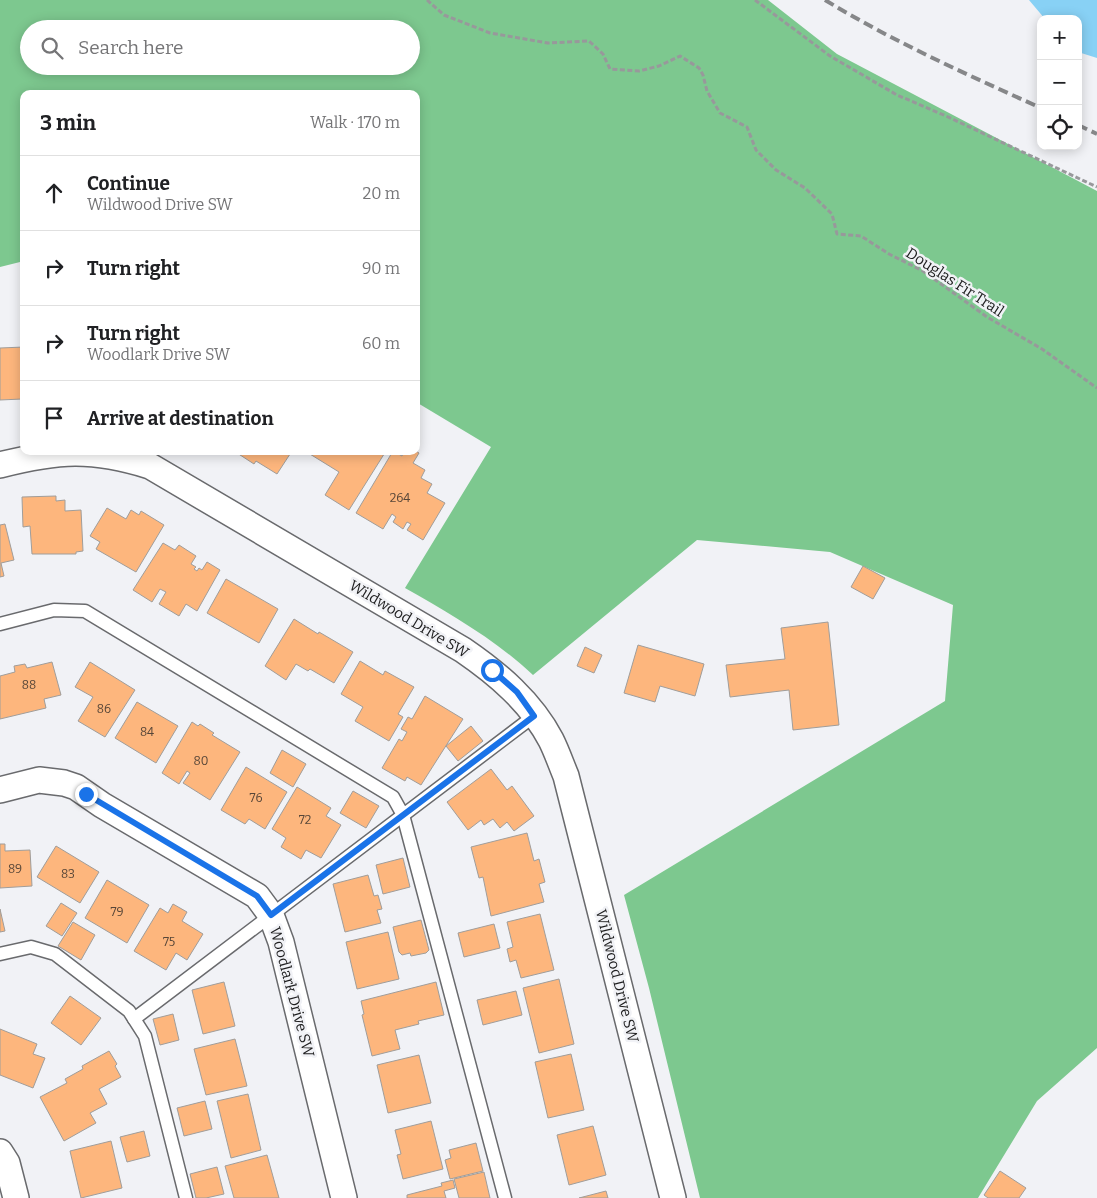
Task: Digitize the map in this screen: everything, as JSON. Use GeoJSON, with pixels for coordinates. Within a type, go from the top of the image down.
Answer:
{"type":"FeatureCollection","features":[{"type":"Feature","properties":{"kind":"street","name":"Wildwood Drive SW"},"geometry":{"type":"LineString","coordinates":[[0,465],[34,456],[46,455]]}},
{"type":"Feature","properties":{"kind":"street","name":"Wildwood Drive SW"},"geometry":{"type":"LineString","coordinates":[[109,455],[150,466],[463,650],[492,670],[517,692],[551,740],[566,776],[673,1198]]}},
{"type":"Feature","properties":{"kind":"street","name":"Woodlark Drive SW"},"geometry":{"type":"LineString","coordinates":[[0,790],[39,780],[52,780],[76,787],[102,805],[257,896],[271,915],[281,942],[344,1198]]}},
{"type":"Feature","properties":{"kind":"street"},"geometry":{"type":"LineString","coordinates":[[0,1152],[7,1163],[16,1198]]}},
{"type":"Feature","properties":{"kind":"lane"},"geometry":{"type":"LineString","coordinates":[[0,624],[54,610],[85,611],[393,797],[403,815],[505,1198]]}},
{"type":"Feature","properties":{"kind":"lane"},"geometry":{"type":"LineString","coordinates":[[134,1019],[534,716]]}},
{"type":"Feature","properties":{"kind":"lane"},"geometry":{"type":"LineString","coordinates":[[0,954],[31,947],[55,954],[129,1010],[145,1036],[186,1198]]}},
{"type":"Feature","properties":{"kind":"path","name":"Douglas Fir Trail"},"geometry":{"type":"LineString","coordinates":[[426,0],[444,15],[490,33],[548,43],[590,41],[603,54],[610,70],[639,70],[659,66],[680,56],[699,68],[707,91],[720,113],[748,127],[756,150],[776,170],[805,188],[832,214],[837,234],[861,236],[922,271],[987,317],[1042,349],[1097,388]]}},
{"type":"Feature","properties":{"kind":"path"},"geometry":{"type":"LineString","coordinates":[[755,0],[830,56],[897,95],[1097,187]]}},
{"type":"Feature","properties":{"kind":"green space"},"geometry":{"type":"Polygon","coordinates":[[[0,0],[768,0],[837,54],[1097,191],[1097,1048],[1037,1101],[978,1198],[700,1198],[649,988],[624,895],[945,701],[953,605],[830,552],[697,540],[533,675],[488,639],[405,588],[491,447],[420,404],[420,90],[20,90],[20,262],[0,267],[0,0]]]}},
{"type":"Feature","properties":{"kind":"water"},"geometry":{"type":"Polygon","coordinates":[[[1029,0],[1097,0],[1097,58],[1082,53],[1082,15],[1042,15],[1029,0]]]}},
{"type":"Feature","properties":{"kind":"building"},"geometry":{"type":"Polygon","coordinates":[[[20,347],[20,399],[0,400],[0,348],[20,347]]]}},
{"type":"Feature","properties":{"kind":"building"},"geometry":{"type":"Polygon","coordinates":[[[240,455],[289,455],[277,474],[256,461],[254,464],[240,455]]]}},
{"type":"Feature","properties":{"kind":"building"},"geometry":{"type":"Polygon","coordinates":[[[311,455],[383,455],[349,510],[325,495],[339,472],[311,455]]]}},
{"type":"Feature","properties":{"kind":"building"},"geometry":{"type":"Polygon","coordinates":[[[391,455],[418,455],[413,463],[425,470],[421,478],[432,484],[427,493],[445,503],[423,540],[407,530],[411,524],[407,522],[403,529],[393,522],[396,517],[392,514],[383,529],[356,513],[391,455]]]}},
{"type":"Feature","properties":{"kind":"building"},"geometry":{"type":"Polygon","coordinates":[[[56,496],[56,501],[65,500],[65,511],[81,510],[83,551],[76,552],[76,554],[32,554],[30,526],[23,527],[22,497],[56,496]]]}},
{"type":"Feature","properties":{"kind":"building"},"geometry":{"type":"Polygon","coordinates":[[[107,508],[126,519],[131,510],[139,515],[141,511],[164,525],[136,572],[96,549],[100,542],[90,536],[107,508]]]}},
{"type":"Feature","properties":{"kind":"building"},"geometry":{"type":"Polygon","coordinates":[[[5,524],[14,560],[1,563],[4,576],[0,577],[0,525],[5,524]]]}},
{"type":"Feature","properties":{"kind":"building"},"geometry":{"type":"Polygon","coordinates":[[[163,543],[175,550],[179,545],[196,556],[191,564],[196,567],[194,569],[197,571],[199,568],[202,570],[207,562],[220,570],[197,611],[186,604],[179,616],[159,604],[166,592],[160,589],[152,602],[133,590],[163,543]]]}},
{"type":"Feature","properties":{"kind":"building"},"geometry":{"type":"Polygon","coordinates":[[[863,566],[885,578],[873,599],[851,587],[863,566]]]}},
{"type":"Feature","properties":{"kind":"building"},"geometry":{"type":"Polygon","coordinates":[[[226,579],[278,609],[259,643],[207,613],[226,579]]]}},
{"type":"Feature","properties":{"kind":"building"},"geometry":{"type":"Polygon","coordinates":[[[294,619],[353,652],[334,683],[310,669],[308,671],[296,664],[286,680],[265,666],[294,619]]]}},
{"type":"Feature","properties":{"kind":"building"},"geometry":{"type":"Polygon","coordinates":[[[828,622],[839,725],[793,730],[789,690],[730,697],[726,665],[785,659],[781,628],[828,622]]]}},
{"type":"Feature","properties":{"kind":"building"},"geometry":{"type":"Polygon","coordinates":[[[638,645],[704,664],[695,696],[660,686],[655,702],[624,693],[638,645]]]}},
{"type":"Feature","properties":{"kind":"building"},"geometry":{"type":"Polygon","coordinates":[[[585,647],[602,655],[594,673],[577,666],[585,647]]]}},
{"type":"Feature","properties":{"kind":"building"},"geometry":{"type":"Polygon","coordinates":[[[360,661],[383,675],[385,671],[414,687],[398,714],[403,717],[389,741],[355,721],[363,707],[341,694],[360,661]]]}},
{"type":"Feature","properties":{"kind":"building"},"geometry":{"type":"Polygon","coordinates":[[[52,662],[61,695],[44,699],[46,708],[0,719],[0,676],[15,672],[14,666],[25,664],[27,668],[52,662]]]}},
{"type":"Feature","properties":{"kind":"building"},"geometry":{"type":"Polygon","coordinates":[[[90,662],[135,690],[105,737],[78,721],[93,697],[75,687],[90,662]]]}},
{"type":"Feature","properties":{"kind":"building"},"geometry":{"type":"Polygon","coordinates":[[[425,696],[463,719],[421,785],[407,777],[405,781],[382,768],[399,739],[402,741],[407,732],[401,729],[408,717],[412,719],[425,696]]]}},
{"type":"Feature","properties":{"kind":"building"},"geometry":{"type":"Polygon","coordinates":[[[137,702],[178,726],[156,763],[115,738],[137,702]]]}},
{"type":"Feature","properties":{"kind":"building"},"geometry":{"type":"Polygon","coordinates":[[[192,722],[198,726],[200,724],[214,733],[212,735],[240,752],[210,800],[183,783],[190,773],[187,771],[179,784],[162,773],[192,722]]]}},
{"type":"Feature","properties":{"kind":"building"},"geometry":{"type":"Polygon","coordinates":[[[471,726],[483,741],[458,761],[446,746],[471,726]]]}},
{"type":"Feature","properties":{"kind":"building"},"geometry":{"type":"Polygon","coordinates":[[[282,750],[306,764],[293,787],[270,773],[282,750]]]}},
{"type":"Feature","properties":{"kind":"building"},"geometry":{"type":"Polygon","coordinates":[[[246,767],[287,792],[265,829],[249,819],[245,824],[221,810],[246,767]]]}},
{"type":"Feature","properties":{"kind":"building"},"geometry":{"type":"Polygon","coordinates":[[[491,769],[507,790],[512,786],[534,816],[514,831],[507,822],[500,828],[493,819],[484,825],[481,820],[468,830],[447,802],[491,769]]]}},
{"type":"Feature","properties":{"kind":"building"},"geometry":{"type":"Polygon","coordinates":[[[297,787],[331,808],[326,816],[341,825],[321,858],[306,850],[301,859],[281,847],[286,838],[272,829],[297,787]]]}},
{"type":"Feature","properties":{"kind":"building"},"geometry":{"type":"Polygon","coordinates":[[[353,791],[379,806],[366,828],[340,813],[353,791]]]}},
{"type":"Feature","properties":{"kind":"building"},"geometry":{"type":"Polygon","coordinates":[[[527,833],[534,861],[539,859],[545,882],[539,884],[544,902],[491,916],[483,877],[479,878],[471,847],[527,833]]]}},
{"type":"Feature","properties":{"kind":"building"},"geometry":{"type":"Polygon","coordinates":[[[0,844],[5,844],[5,851],[30,850],[32,886],[0,888],[0,844]]]}},
{"type":"Feature","properties":{"kind":"building"},"geometry":{"type":"Polygon","coordinates":[[[56,846],[99,872],[80,903],[37,877],[56,846]]]}},
{"type":"Feature","properties":{"kind":"building"},"geometry":{"type":"Polygon","coordinates":[[[403,858],[410,887],[383,894],[376,865],[403,858]]]}},
{"type":"Feature","properties":{"kind":"building"},"geometry":{"type":"Polygon","coordinates":[[[368,875],[374,896],[378,895],[382,909],[377,910],[381,923],[345,932],[333,884],[368,875]]]}},
{"type":"Feature","properties":{"kind":"building"},"geometry":{"type":"Polygon","coordinates":[[[107,880],[149,905],[127,943],[85,918],[107,880]]]}},
{"type":"Feature","properties":{"kind":"building"},"geometry":{"type":"Polygon","coordinates":[[[61,903],[77,913],[62,936],[46,926],[61,903]]]}},
{"type":"Feature","properties":{"kind":"building"},"geometry":{"type":"Polygon","coordinates":[[[173,904],[187,912],[182,921],[203,934],[187,960],[176,953],[166,970],[134,951],[160,908],[168,913],[173,904]]]}},
{"type":"Feature","properties":{"kind":"building"},"geometry":{"type":"Polygon","coordinates":[[[0,909],[5,931],[0,932],[0,909]]]}},
{"type":"Feature","properties":{"kind":"building"},"geometry":{"type":"Polygon","coordinates":[[[540,914],[554,970],[521,978],[516,960],[510,962],[507,949],[513,947],[507,922],[540,914]]]}},
{"type":"Feature","properties":{"kind":"building"},"geometry":{"type":"Polygon","coordinates":[[[421,920],[429,950],[426,953],[411,956],[410,953],[402,955],[399,952],[393,927],[421,920]]]}},
{"type":"Feature","properties":{"kind":"building"},"geometry":{"type":"Polygon","coordinates":[[[73,922],[95,935],[81,960],[58,946],[73,922]]]}},
{"type":"Feature","properties":{"kind":"building"},"geometry":{"type":"Polygon","coordinates":[[[494,924],[500,948],[464,957],[458,933],[494,924]]]}},
{"type":"Feature","properties":{"kind":"building"},"geometry":{"type":"Polygon","coordinates":[[[388,932],[399,979],[357,989],[346,942],[388,932]]]}},
{"type":"Feature","properties":{"kind":"building"},"geometry":{"type":"Polygon","coordinates":[[[559,979],[574,1044],[539,1053],[523,988],[559,979]]]}},
{"type":"Feature","properties":{"kind":"building"},"geometry":{"type":"Polygon","coordinates":[[[224,982],[235,1026],[203,1034],[192,990],[224,982]]]}},
{"type":"Feature","properties":{"kind":"building"},"geometry":{"type":"Polygon","coordinates":[[[436,982],[444,1015],[418,1021],[419,1024],[395,1030],[400,1049],[372,1056],[362,1015],[364,1014],[361,1001],[436,982]]]}},
{"type":"Feature","properties":{"kind":"building"},"geometry":{"type":"Polygon","coordinates":[[[516,991],[522,1015],[483,1025],[477,1000],[516,991]]]}},
{"type":"Feature","properties":{"kind":"building"},"geometry":{"type":"Polygon","coordinates":[[[70,996],[101,1018],[81,1045],[51,1023],[70,996]]]}},
{"type":"Feature","properties":{"kind":"building"},"geometry":{"type":"Polygon","coordinates":[[[173,1014],[179,1040],[160,1045],[153,1019],[173,1014]]]}},
{"type":"Feature","properties":{"kind":"building"},"geometry":{"type":"Polygon","coordinates":[[[0,1029],[37,1044],[33,1054],[45,1058],[33,1088],[0,1075],[0,1029]]]}},
{"type":"Feature","properties":{"kind":"building"},"geometry":{"type":"Polygon","coordinates":[[[235,1039],[247,1086],[206,1095],[194,1049],[235,1039]]]}},
{"type":"Feature","properties":{"kind":"building"},"geometry":{"type":"Polygon","coordinates":[[[109,1051],[117,1064],[115,1066],[121,1077],[99,1089],[107,1104],[90,1113],[96,1123],[64,1141],[40,1097],[67,1083],[65,1079],[83,1069],[82,1066],[109,1051]]]}},
{"type":"Feature","properties":{"kind":"building"},"geometry":{"type":"Polygon","coordinates":[[[571,1054],[584,1110],[548,1118],[535,1062],[571,1054]]]}},
{"type":"Feature","properties":{"kind":"building"},"geometry":{"type":"Polygon","coordinates":[[[419,1055],[431,1103],[388,1113],[377,1065],[419,1055]]]}},
{"type":"Feature","properties":{"kind":"building"},"geometry":{"type":"Polygon","coordinates":[[[248,1094],[261,1150],[231,1158],[217,1101],[248,1094]]]}},
{"type":"Feature","properties":{"kind":"building"},"geometry":{"type":"Polygon","coordinates":[[[205,1101],[212,1129],[184,1136],[177,1108],[205,1101]]]}},
{"type":"Feature","properties":{"kind":"building"},"geometry":{"type":"Polygon","coordinates":[[[431,1121],[443,1169],[403,1179],[397,1155],[401,1154],[395,1130],[431,1121]]]}},
{"type":"Feature","properties":{"kind":"building"},"geometry":{"type":"Polygon","coordinates":[[[593,1126],[606,1175],[569,1185],[557,1135],[593,1126]]]}},
{"type":"Feature","properties":{"kind":"building"},"geometry":{"type":"Polygon","coordinates":[[[144,1131],[150,1156],[127,1162],[120,1137],[144,1131]]]}},
{"type":"Feature","properties":{"kind":"building"},"geometry":{"type":"Polygon","coordinates":[[[111,1141],[122,1188],[81,1198],[70,1151],[111,1141]]]}},
{"type":"Feature","properties":{"kind":"building"},"geometry":{"type":"Polygon","coordinates":[[[476,1143],[483,1171],[450,1179],[445,1160],[451,1158],[449,1150],[476,1143]]]}},
{"type":"Feature","properties":{"kind":"building"},"geometry":{"type":"Polygon","coordinates":[[[267,1155],[279,1198],[234,1198],[225,1166],[267,1155]]]}},
{"type":"Feature","properties":{"kind":"building"},"geometry":{"type":"Polygon","coordinates":[[[217,1167],[224,1194],[196,1198],[190,1174],[217,1167]]]}},
{"type":"Feature","properties":{"kind":"building"},"geometry":{"type":"Polygon","coordinates":[[[1000,1171],[1026,1188],[1019,1198],[988,1198],[984,1195],[1000,1171]]]}},
{"type":"Feature","properties":{"kind":"building"},"geometry":{"type":"Polygon","coordinates":[[[484,1172],[490,1198],[459,1198],[454,1179],[484,1172]]]}},
{"type":"Feature","properties":{"kind":"building"},"geometry":{"type":"Polygon","coordinates":[[[453,1180],[455,1188],[444,1191],[446,1198],[407,1198],[407,1195],[442,1186],[441,1183],[453,1180]]]}},
{"type":"Feature","properties":{"kind":"building"},"geometry":{"type":"Polygon","coordinates":[[[606,1191],[608,1198],[579,1198],[606,1191]]]}},
{"type":"Feature","properties":{"kind":"railway"},"geometry":{"type":"LineString","coordinates":[[825,0],[904,44],[1037,106]]}},
{"type":"Feature","properties":{"kind":"railway"},"geometry":{"type":"LineString","coordinates":[[1082,127],[1097,134]]}},
{"type":"Feature","properties":{"kind":"route"},"geometry":{"type":"LineString","coordinates":[[86,794],[257,896],[271,915],[534,716],[517,692],[492,670]]}}]}
